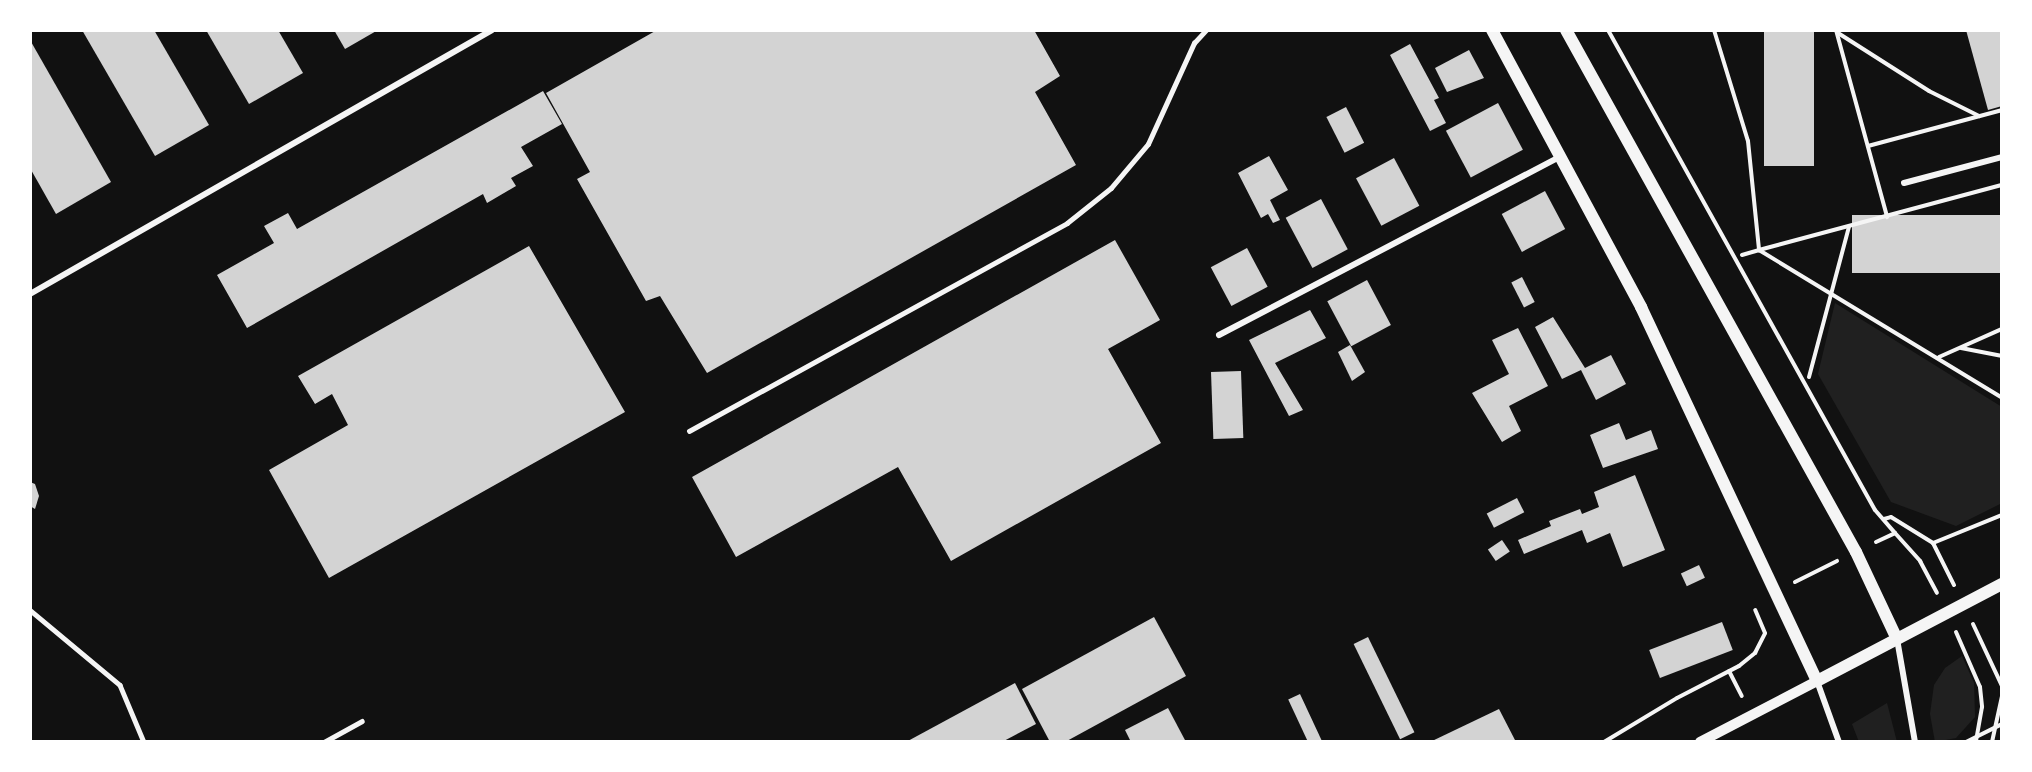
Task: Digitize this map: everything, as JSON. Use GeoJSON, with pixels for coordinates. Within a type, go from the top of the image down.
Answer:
{"type":"FeatureCollection","features":[{"type":"Feature","properties":{"kind":"main road"},"geometry":{"type":"LineString","coordinates":[[1492,30],[1562,156],[1646,318],[1817,681],[2002,584]]}},
{"type":"Feature","properties":{"kind":"main road"},"geometry":{"type":"LineString","coordinates":[[1566,30],[1856,552],[1897,639]]}},
{"type":"Feature","properties":{"kind":"street"},"geometry":{"type":"LineString","coordinates":[[30,294],[492,30]]}},
{"type":"Feature","properties":{"kind":"street"},"geometry":{"type":"LineString","coordinates":[[1219,335],[1562,156]]}},
{"type":"Feature","properties":{"kind":"street"},"geometry":{"type":"LineString","coordinates":[[1904,183],[2002,157]]}},
{"type":"Feature","properties":{"kind":"street"},"geometry":{"type":"LineString","coordinates":[[1897,639],[1915,742]]}},
{"type":"Feature","properties":{"kind":"street"},"geometry":{"type":"LineString","coordinates":[[1700,742],[1817,681],[1839,742]]}},
{"type":"Feature","properties":{"kind":"lane"},"geometry":{"type":"LineString","coordinates":[[688,431],[1067,223],[1102,195],[1148,144],[1194,43],[1206,30]]}},
{"type":"Feature","properties":{"kind":"lane"},"geometry":{"type":"LineString","coordinates":[[30,610],[120,685],[144,742]]}},
{"type":"Feature","properties":{"kind":"lane"},"geometry":{"type":"LineString","coordinates":[[324,742],[362,721]]}},
{"type":"Feature","properties":{"kind":"path"},"geometry":{"type":"LineString","coordinates":[[1608,30],[1884,519],[1895,533]]}},
{"type":"Feature","properties":{"kind":"path"},"geometry":{"type":"LineString","coordinates":[[1714,30],[1748,141],[1759,250]]}},
{"type":"Feature","properties":{"kind":"path"},"geometry":{"type":"LineString","coordinates":[[1837,31],[1929,91],[1979,116]]}},
{"type":"Feature","properties":{"kind":"path"},"geometry":{"type":"LineString","coordinates":[[1837,31],[1887,217]]}},
{"type":"Feature","properties":{"kind":"path"},"geometry":{"type":"LineString","coordinates":[[1868,146],[2002,110]]}},
{"type":"Feature","properties":{"kind":"path"},"geometry":{"type":"LineString","coordinates":[[1742,255],[2002,185]]}},
{"type":"Feature","properties":{"kind":"path"},"geometry":{"type":"LineString","coordinates":[[1809,377],[1849,227]]}},
{"type":"Feature","properties":{"kind":"path"},"geometry":{"type":"LineString","coordinates":[[1759,250],[2002,398]]}},
{"type":"Feature","properties":{"kind":"path"},"geometry":{"type":"LineString","coordinates":[[1939,358],[2002,329]]}},
{"type":"Feature","properties":{"kind":"path"},"geometry":{"type":"LineString","coordinates":[[1960,348],[2002,356]]}},
{"type":"Feature","properties":{"kind":"path"},"geometry":{"type":"LineString","coordinates":[[1884,519],[1891,517],[1934,543],[2002,515]]}},
{"type":"Feature","properties":{"kind":"path"},"geometry":{"type":"LineString","coordinates":[[1604,742],[1730,673],[1755,653],[1763,642],[1765,633],[1752,603]]}},
{"type":"Feature","properties":{"kind":"path"},"geometry":{"type":"LineString","coordinates":[[1992,742],[2002,696]]}},
{"type":"Feature","properties":{"kind":"path"},"geometry":{"type":"LineString","coordinates":[[1966,742],[1976,740],[2002,724]]}},
{"type":"Feature","properties":{"kind":"shaded area"},"geometry":{"type":"Polygon","coordinates":[[[1835,303],[2002,407],[2002,503],[1956,526],[1891,502],[1818,374],[1835,303]]]}},
{"type":"Feature","properties":{"kind":"shaded area"},"geometry":{"type":"Polygon","coordinates":[[[1962,656],[1974,683],[1975,717],[1956,738],[1935,742],[1930,714],[1934,685],[1945,668],[1962,656]]]}},
{"type":"Feature","properties":{"kind":"shaded area"},"geometry":{"type":"Polygon","coordinates":[[[1887,703],[1897,742],[1859,742],[1852,724],[1887,703]]]}},
{"type":"Feature","properties":{"kind":"building"},"geometry":{"type":"Polygon","coordinates":[[[82,30],[154,30],[209,125],[155,156],[82,30]]]}},
{"type":"Feature","properties":{"kind":"building"},"geometry":{"type":"Polygon","coordinates":[[[206,30],[278,30],[303,73],[249,104],[206,30]]]}},
{"type":"Feature","properties":{"kind":"building"},"geometry":{"type":"Polygon","coordinates":[[[334,30],[378,30],[345,49],[334,30]]]}},
{"type":"Feature","properties":{"kind":"building"},"geometry":{"type":"Polygon","coordinates":[[[657,30],[1034,30],[1060,76],[1035,92],[1076,165],[707,373],[660,296],[646,301],[577,179],[590,172],[546,93],[657,30]]]}},
{"type":"Feature","properties":{"kind":"building"},"geometry":{"type":"Polygon","coordinates":[[[1764,30],[1814,30],[1814,166],[1764,166],[1764,30]]]}},
{"type":"Feature","properties":{"kind":"building"},"geometry":{"type":"Polygon","coordinates":[[[1966,30],[2002,30],[2002,106],[1988,110],[1966,30]]]}},
{"type":"Feature","properties":{"kind":"building"},"geometry":{"type":"Polygon","coordinates":[[[30,40],[111,182],[56,214],[30,168],[30,40]]]}},
{"type":"Feature","properties":{"kind":"building"},"geometry":{"type":"Polygon","coordinates":[[[1410,44],[1439,98],[1434,100],[1446,123],[1430,131],[1390,55],[1410,44]]]}},
{"type":"Feature","properties":{"kind":"building"},"geometry":{"type":"Polygon","coordinates":[[[1469,50],[1484,78],[1447,92],[1435,68],[1469,50]]]}},
{"type":"Feature","properties":{"kind":"building"},"geometry":{"type":"Polygon","coordinates":[[[543,91],[562,124],[521,147],[533,166],[511,178],[516,186],[487,203],[483,194],[247,328],[217,275],[274,243],[264,226],[288,213],[297,229],[543,91]]]}},
{"type":"Feature","properties":{"kind":"building"},"geometry":{"type":"Polygon","coordinates":[[[1498,103],[1523,150],[1471,177],[1446,131],[1498,103]]]}},
{"type":"Feature","properties":{"kind":"building"},"geometry":{"type":"Polygon","coordinates":[[[1346,107],[1364,143],[1345,153],[1326,117],[1346,107]]]}},
{"type":"Feature","properties":{"kind":"building"},"geometry":{"type":"Polygon","coordinates":[[[1269,156],[1288,190],[1270,200],[1280,220],[1273,223],[1268,214],[1261,218],[1238,173],[1269,156]]]}},
{"type":"Feature","properties":{"kind":"building"},"geometry":{"type":"Polygon","coordinates":[[[1394,158],[1419,206],[1381,226],[1356,178],[1394,158]]]}},
{"type":"Feature","properties":{"kind":"building"},"geometry":{"type":"Polygon","coordinates":[[[1545,191],[1565,229],[1522,252],[1502,214],[1545,191]]]}},
{"type":"Feature","properties":{"kind":"building"},"geometry":{"type":"Polygon","coordinates":[[[1321,199],[1348,249],[1312,268],[1286,218],[1321,199]]]}},
{"type":"Feature","properties":{"kind":"building"},"geometry":{"type":"Polygon","coordinates":[[[1852,215],[2002,215],[2002,273],[1852,273],[1852,215]]]}},
{"type":"Feature","properties":{"kind":"building"},"geometry":{"type":"Polygon","coordinates":[[[1115,240],[1160,320],[1108,349],[1161,443],[951,561],[898,467],[736,557],[692,477],[1115,240]]]}},
{"type":"Feature","properties":{"kind":"building"},"geometry":{"type":"Polygon","coordinates":[[[529,246],[625,412],[329,578],[269,470],[348,425],[332,394],[315,404],[298,376],[529,246]]]}},
{"type":"Feature","properties":{"kind":"building"},"geometry":{"type":"Polygon","coordinates":[[[1247,248],[1268,287],[1231,306],[1211,267],[1247,248]]]}},
{"type":"Feature","properties":{"kind":"building"},"geometry":{"type":"Polygon","coordinates":[[[1522,277],[1535,302],[1524,307],[1511,282],[1522,277]]]}},
{"type":"Feature","properties":{"kind":"building"},"geometry":{"type":"Polygon","coordinates":[[[1367,280],[1391,325],[1351,346],[1327,301],[1367,280]]]}},
{"type":"Feature","properties":{"kind":"building"},"geometry":{"type":"Polygon","coordinates":[[[1310,310],[1326,338],[1275,363],[1303,410],[1289,416],[1249,340],[1310,310]]]}},
{"type":"Feature","properties":{"kind":"building"},"geometry":{"type":"Polygon","coordinates":[[[1553,317],[1585,368],[1611,355],[1626,384],[1596,400],[1581,370],[1562,379],[1535,327],[1553,317]]]}},
{"type":"Feature","properties":{"kind":"building"},"geometry":{"type":"Polygon","coordinates":[[[1518,328],[1548,386],[1509,406],[1521,431],[1502,442],[1472,393],[1509,374],[1492,340],[1518,328]]]}},
{"type":"Feature","properties":{"kind":"building"},"geometry":{"type":"Polygon","coordinates":[[[1350,345],[1365,372],[1352,381],[1338,352],[1350,345]]]}},
{"type":"Feature","properties":{"kind":"building"},"geometry":{"type":"Polygon","coordinates":[[[1241,371],[1243,438],[1213,439],[1211,372],[1241,371]]]}},
{"type":"Feature","properties":{"kind":"building"},"geometry":{"type":"Polygon","coordinates":[[[1619,423],[1626,440],[1651,430],[1658,449],[1603,468],[1590,435],[1619,423]]]}},
{"type":"Feature","properties":{"kind":"building"},"geometry":{"type":"Polygon","coordinates":[[[1635,475],[1665,550],[1623,567],[1610,533],[1587,543],[1582,530],[1524,554],[1518,540],[1551,526],[1549,521],[1580,509],[1582,514],[1599,507],[1594,492],[1635,475]]]}},
{"type":"Feature","properties":{"kind":"building"},"geometry":{"type":"Polygon","coordinates":[[[30,482],[35,484],[39,496],[35,509],[30,506],[30,482]]]}},
{"type":"Feature","properties":{"kind":"building"},"geometry":{"type":"Polygon","coordinates":[[[1517,498],[1524,512],[1494,528],[1487,513],[1517,498]]]}},
{"type":"Feature","properties":{"kind":"building"},"geometry":{"type":"Polygon","coordinates":[[[1502,540],[1510,552],[1496,561],[1488,550],[1502,540]]]}},
{"type":"Feature","properties":{"kind":"building"},"geometry":{"type":"Polygon","coordinates":[[[1699,565],[1705,578],[1687,586],[1681,573],[1699,565]]]}},
{"type":"Feature","properties":{"kind":"building"},"geometry":{"type":"Polygon","coordinates":[[[1154,617],[1186,676],[1065,742],[1050,742],[1022,689],[1154,617]]]}},
{"type":"Feature","properties":{"kind":"building"},"geometry":{"type":"Polygon","coordinates":[[[1722,622],[1733,650],[1660,678],[1649,650],[1722,622]]]}},
{"type":"Feature","properties":{"kind":"building"},"geometry":{"type":"Polygon","coordinates":[[[1368,637],[1414,732],[1400,739],[1354,644],[1368,637]]]}},
{"type":"Feature","properties":{"kind":"building"},"geometry":{"type":"Polygon","coordinates":[[[1015,683],[1036,724],[1002,742],[906,742],[1015,683]]]}},
{"type":"Feature","properties":{"kind":"building"},"geometry":{"type":"Polygon","coordinates":[[[1300,694],[1322,742],[1308,742],[1288,699],[1300,694]]]}},
{"type":"Feature","properties":{"kind":"building"},"geometry":{"type":"Polygon","coordinates":[[[1168,708],[1186,742],[1131,742],[1125,730],[1168,708]]]}},
{"type":"Feature","properties":{"kind":"building"},"geometry":{"type":"Polygon","coordinates":[[[1499,709],[1516,742],[1430,742],[1499,709]]]}}]}
